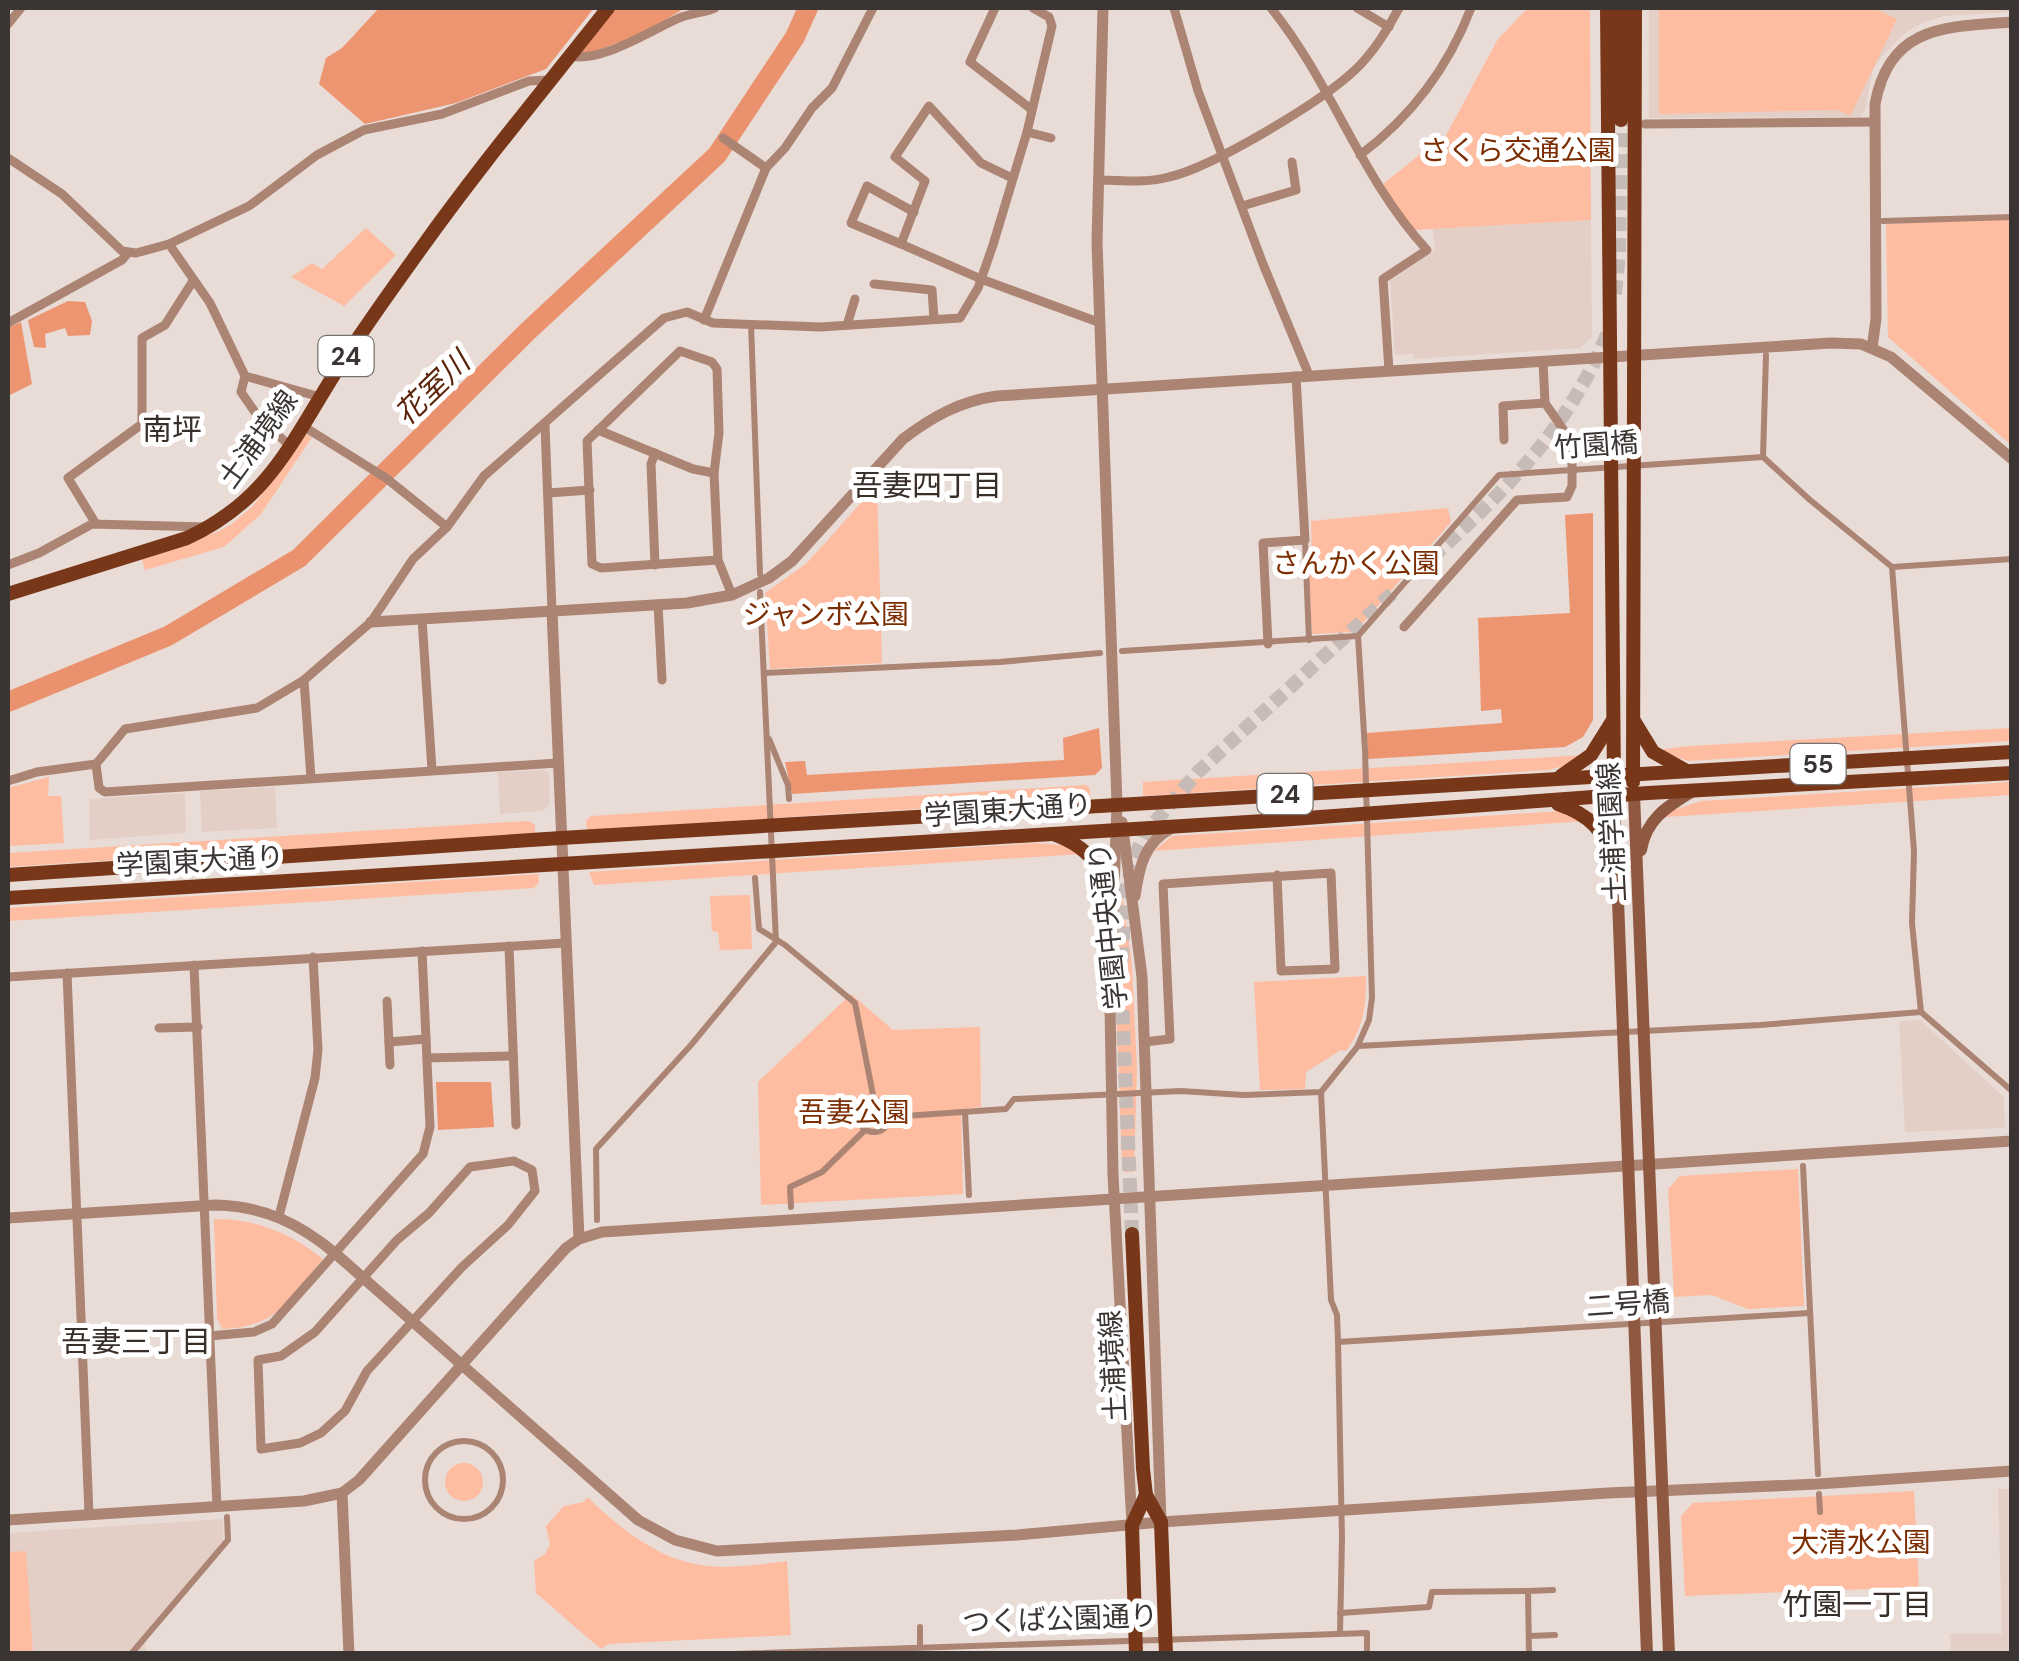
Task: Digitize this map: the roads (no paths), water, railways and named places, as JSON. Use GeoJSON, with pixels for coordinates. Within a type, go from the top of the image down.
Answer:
{"type":"FeatureCollection","features":[{"type":"Feature","properties":{"kind":"main road","name":"土浦境線"},"geometry":{"type":"LineString","coordinates":[[8,594],[210,528],[246,502],[290,446],[432,234],[608,8]]}},
{"type":"Feature","properties":{"kind":"main road","name":"土浦学園線"},"geometry":{"type":"LineString","coordinates":[[1607,8],[1615,863],[1647,1654]]}},
{"type":"Feature","properties":{"kind":"main road"},"geometry":{"type":"LineString","coordinates":[[1621,8],[1622,120]]}},
{"type":"Feature","properties":{"kind":"main road","name":"土浦学園線"},"geometry":{"type":"LineString","coordinates":[[1635,8],[1632,776],[1669,1654]]}},
{"type":"Feature","properties":{"kind":"main road"},"geometry":{"type":"LineString","coordinates":[[1632,717],[1653,752],[1691,772]]}},
{"type":"Feature","properties":{"kind":"main road"},"geometry":{"type":"LineString","coordinates":[[1556,779],[1591,755],[1614,719]]}},
{"type":"Feature","properties":{"kind":"main road","name":"学園東大通り"},"geometry":{"type":"LineString","coordinates":[[8,875],[561,838],[2012,752]]}},
{"type":"Feature","properties":{"kind":"main road","name":"学園東大通り"},"geometry":{"type":"LineString","coordinates":[[8,898],[1634,794],[2012,774]]}},
{"type":"Feature","properties":{"kind":"main road"},"geometry":{"type":"LineString","coordinates":[[1638,868],[1648,826],[1664,809],[1690,792]]}},
{"type":"Feature","properties":{"kind":"main road"},"geometry":{"type":"LineString","coordinates":[[1548,801],[1591,819],[1605,836],[1615,863]]}},
{"type":"Feature","properties":{"kind":"main road"},"geometry":{"type":"LineString","coordinates":[[1048,832],[1090,854],[1101,872],[1112,951]]}},
{"type":"Feature","properties":{"kind":"main road","name":"土浦境線"},"geometry":{"type":"LineString","coordinates":[[1132,1234],[1146,1494],[1161,1522]]}},
{"type":"Feature","properties":{"kind":"main road","name":"土浦境線"},"geometry":{"type":"LineString","coordinates":[[1132,1524],[1146,1494]]}},
{"type":"Feature","properties":{"kind":"main road","name":"学園中央通り"},"geometry":{"type":"LineString","coordinates":[[1161,1522],[1166,1654]]}},
{"type":"Feature","properties":{"kind":"main road","name":"学園中央通り"},"geometry":{"type":"LineString","coordinates":[[1132,1524],[1136,1654]]}},
{"type":"Feature","properties":{"kind":"street"},"geometry":{"type":"LineString","coordinates":[[8,24],[21,8]]}},
{"type":"Feature","properties":{"kind":"street"},"geometry":{"type":"LineString","coordinates":[[569,56],[586,58],[647,35],[678,18],[715,8]]}},
{"type":"Feature","properties":{"kind":"street"},"geometry":{"type":"LineString","coordinates":[[704,320],[766,168],[832,88],[873,8]]}},
{"type":"Feature","properties":{"kind":"street"},"geometry":{"type":"LineString","coordinates":[[994,8],[970,62],[1031,109]]}},
{"type":"Feature","properties":{"kind":"street"},"geometry":{"type":"LineString","coordinates":[[8,781],[36,772],[96,764],[124,729],[257,708],[304,680],[371,622],[413,559],[448,527],[484,476],[664,318],[686,312],[718,324],[848,325],[960,318],[981,279],[1027,132],[1052,22],[1034,8]]}},
{"type":"Feature","properties":{"kind":"street","name":"学園中央通り"},"geometry":{"type":"LineString","coordinates":[[1103,8],[1100,389],[1117,804],[1134,905],[1144,1042],[1161,1522]]}},
{"type":"Feature","properties":{"kind":"street"},"geometry":{"type":"LineString","coordinates":[[1174,8],[1198,91],[1302,376],[1309,640]]}},
{"type":"Feature","properties":{"kind":"street"},"geometry":{"type":"LineString","coordinates":[[1270,8],[1328,92],[1360,156],[1428,250],[1383,280],[1389,371]]}},
{"type":"Feature","properties":{"kind":"street"},"geometry":{"type":"LineString","coordinates":[[1357,8],[1389,27]]}},
{"type":"Feature","properties":{"kind":"street"},"geometry":{"type":"LineString","coordinates":[[1100,180],[1165,178],[1224,154],[1328,92],[1363,62],[1400,8]]}},
{"type":"Feature","properties":{"kind":"street"},"geometry":{"type":"LineString","coordinates":[[1360,156],[1417,104],[1471,8]]}},
{"type":"Feature","properties":{"kind":"street"},"geometry":{"type":"LineString","coordinates":[[1872,348],[1876,319],[1874,122],[1883,75],[1908,43],[1942,27],[2012,22]]}},
{"type":"Feature","properties":{"kind":"street"},"geometry":{"type":"LineString","coordinates":[[8,323],[127,254],[169,244],[249,206],[317,156],[364,130],[442,114],[529,81],[550,80]]}},
{"type":"Feature","properties":{"kind":"street"},"geometry":{"type":"LineString","coordinates":[[901,244],[925,181],[895,156],[928,106],[980,163],[1012,178]]}},
{"type":"Feature","properties":{"kind":"street"},"geometry":{"type":"LineString","coordinates":[[1646,124],[1874,122]]}},
{"type":"Feature","properties":{"kind":"street"},"geometry":{"type":"LineString","coordinates":[[1027,132],[1050,138]]}},
{"type":"Feature","properties":{"kind":"street"},"geometry":{"type":"LineString","coordinates":[[728,141],[766,168]]}},
{"type":"Feature","properties":{"kind":"street"},"geometry":{"type":"LineString","coordinates":[[8,158],[62,194],[127,254]]}},
{"type":"Feature","properties":{"kind":"street"},"geometry":{"type":"LineString","coordinates":[[1242,206],[1296,190],[1292,162]]}},
{"type":"Feature","properties":{"kind":"street"},"geometry":{"type":"LineString","coordinates":[[914,212],[867,186],[851,222],[981,279],[1098,322]]}},
{"type":"Feature","properties":{"kind":"street"},"geometry":{"type":"LineString","coordinates":[[1883,221],[2012,216]]}},
{"type":"Feature","properties":{"kind":"street"},"geometry":{"type":"LineString","coordinates":[[169,244],[210,304],[246,376],[242,392],[259,418],[290,446]]}},
{"type":"Feature","properties":{"kind":"street"},"geometry":{"type":"LineString","coordinates":[[96,524],[68,478],[142,424],[142,338],[165,325],[193,282]]}},
{"type":"Feature","properties":{"kind":"street"},"geometry":{"type":"LineString","coordinates":[[874,284],[932,290],[934,320]]}},
{"type":"Feature","properties":{"kind":"street"},"geometry":{"type":"LineString","coordinates":[[848,325],[854,299]]}},
{"type":"Feature","properties":{"kind":"street"},"geometry":{"type":"LineString","coordinates":[[751,324],[760,574]]}},
{"type":"Feature","properties":{"kind":"street"},"geometry":{"type":"LineString","coordinates":[[371,622],[698,602],[732,595],[769,578],[792,561],[903,439],[942,413],[988,397],[1831,343],[1872,348],[1890,356],[2012,460]]}},
{"type":"Feature","properties":{"kind":"street"},"geometry":{"type":"LineString","coordinates":[[718,560],[593,567],[587,441],[678,352],[712,362],[718,369],[719,433],[714,473],[718,560],[732,595]]}},
{"type":"Feature","properties":{"kind":"street"},"geometry":{"type":"LineString","coordinates":[[1766,355],[1763,457],[1810,500],[1892,567],[2012,558]]}},
{"type":"Feature","properties":{"kind":"street"},"geometry":{"type":"LineString","coordinates":[[1404,627],[1517,500],[1567,497],[1572,486],[1572,442],[1544,403],[1543,361]]}},
{"type":"Feature","properties":{"kind":"street"},"geometry":{"type":"LineString","coordinates":[[246,376],[320,397]]}},
{"type":"Feature","properties":{"kind":"street"},"geometry":{"type":"LineString","coordinates":[[1504,440],[1503,406],[1544,403]]}},
{"type":"Feature","properties":{"kind":"street"},"geometry":{"type":"LineString","coordinates":[[545,424],[579,1238]]}},
{"type":"Feature","properties":{"kind":"street"},"geometry":{"type":"LineString","coordinates":[[303,426],[381,475],[448,527]]}},
{"type":"Feature","properties":{"kind":"street"},"geometry":{"type":"LineString","coordinates":[[598,430],[692,470],[714,473]]}},
{"type":"Feature","properties":{"kind":"street"},"geometry":{"type":"LineString","coordinates":[[654,453],[651,464],[655,565]]}},
{"type":"Feature","properties":{"kind":"street","name":"竹園橋"},"geometry":{"type":"LineString","coordinates":[[1358,636],[1498,475],[1763,457]]}},
{"type":"Feature","properties":{"kind":"street"},"geometry":{"type":"LineString","coordinates":[[548,492],[590,490]]}},
{"type":"Feature","properties":{"kind":"street"},"geometry":{"type":"LineString","coordinates":[[8,565],[96,524],[210,528]]}},
{"type":"Feature","properties":{"kind":"street"},"geometry":{"type":"LineString","coordinates":[[1268,644],[1263,543],[1306,540]]}},
{"type":"Feature","properties":{"kind":"street"},"geometry":{"type":"LineString","coordinates":[[1892,567],[1914,851],[1912,923],[1921,1012],[2012,1091]]}},
{"type":"Feature","properties":{"kind":"street"},"geometry":{"type":"LineString","coordinates":[[598,1220],[596,1149],[691,1046],[776,942],[760,592]]}},
{"type":"Feature","properties":{"kind":"street"},"geometry":{"type":"LineString","coordinates":[[658,604],[662,680]]}},
{"type":"Feature","properties":{"kind":"street"},"geometry":{"type":"LineString","coordinates":[[422,619],[432,770]]}},
{"type":"Feature","properties":{"kind":"street"},"geometry":{"type":"LineString","coordinates":[[1122,651],[1358,636],[1372,998],[1358,1046],[1322,1092],[1332,1300],[1338,1342],[1340,1633],[1367,1633],[1368,1654]]}},
{"type":"Feature","properties":{"kind":"street"},"geometry":{"type":"LineString","coordinates":[[764,673],[1000,662],[1100,653]]}},
{"type":"Feature","properties":{"kind":"street"},"geometry":{"type":"LineString","coordinates":[[304,680],[311,778]]}},
{"type":"Feature","properties":{"kind":"street"},"geometry":{"type":"LineString","coordinates":[[768,738],[788,785],[789,799]]}},
{"type":"Feature","properties":{"kind":"street"},"geometry":{"type":"LineString","coordinates":[[96,764],[99,788],[105,792],[558,762]]}},
{"type":"Feature","properties":{"kind":"street"},"geometry":{"type":"LineString","coordinates":[[1134,905],[1147,848],[1164,831],[1178,825]]}},
{"type":"Feature","properties":{"kind":"street","name":"学園中央通り"},"geometry":{"type":"LineString","coordinates":[[1120,828],[1112,951],[1114,1198],[1132,1524]]}},
{"type":"Feature","properties":{"kind":"street"},"geometry":{"type":"LineString","coordinates":[[1144,1042],[1170,1039],[1163,884],[1277,875],[1331,873],[1335,969],[1281,972],[1277,875]]}},
{"type":"Feature","properties":{"kind":"street"},"geometry":{"type":"LineString","coordinates":[[756,878],[760,929],[855,1003],[874,1100]]}},
{"type":"Feature","properties":{"kind":"street"},"geometry":{"type":"LineString","coordinates":[[8,977],[565,943]]}},
{"type":"Feature","properties":{"kind":"street"},"geometry":{"type":"LineString","coordinates":[[508,946],[516,1125]]}},
{"type":"Feature","properties":{"kind":"street"},"geometry":{"type":"LineString","coordinates":[[209,1336],[266,1329],[280,1318],[426,1148],[430,1127],[422,950]]}},
{"type":"Feature","properties":{"kind":"street"},"geometry":{"type":"LineString","coordinates":[[279,1216],[317,1064],[313,957]]}},
{"type":"Feature","properties":{"kind":"street"},"geometry":{"type":"LineString","coordinates":[[194,965],[216,1507]]}},
{"type":"Feature","properties":{"kind":"street"},"geometry":{"type":"LineString","coordinates":[[67,973],[88,1514]]}},
{"type":"Feature","properties":{"kind":"street"},"geometry":{"type":"LineString","coordinates":[[387,1001],[390,1065]]}},
{"type":"Feature","properties":{"kind":"street"},"geometry":{"type":"LineString","coordinates":[[1358,1046],[1921,1012]]}},
{"type":"Feature","properties":{"kind":"street"},"geometry":{"type":"LineString","coordinates":[[159,1028],[198,1026]]}},
{"type":"Feature","properties":{"kind":"street"},"geometry":{"type":"LineString","coordinates":[[389,1042],[426,1039]]}},
{"type":"Feature","properties":{"kind":"street"},"geometry":{"type":"LineString","coordinates":[[427,1058],[513,1056]]}},
{"type":"Feature","properties":{"kind":"street"},"geometry":{"type":"LineString","coordinates":[[890,1117],[1006,1109],[1014,1099],[1180,1091],[1242,1095],[1322,1092]]}},
{"type":"Feature","properties":{"kind":"street"},"geometry":{"type":"LineString","coordinates":[[865,1130],[858,1112],[864,1104],[874,1100],[884,1103],[890,1117]]}},
{"type":"Feature","properties":{"kind":"street"},"geometry":{"type":"LineString","coordinates":[[965,1113],[969,1195]]}},
{"type":"Feature","properties":{"kind":"street"},"geometry":{"type":"LineString","coordinates":[[792,1207],[790,1187],[822,1172],[865,1130],[881,1131],[890,1117]]}},
{"type":"Feature","properties":{"kind":"street"},"geometry":{"type":"LineString","coordinates":[[8,1520],[304,1500],[342,1492],[359,1480],[551,1264],[579,1238],[612,1230],[2012,1142]]}},
{"type":"Feature","properties":{"kind":"street"},"geometry":{"type":"LineString","coordinates":[[514,1162],[532,1170],[535,1191],[517,1214],[413,1322],[366,1372],[345,1411],[320,1433],[300,1443],[262,1449],[258,1360],[281,1356],[300,1345],[470,1166],[514,1162]]}},
{"type":"Feature","properties":{"kind":"street"},"geometry":{"type":"LineString","coordinates":[[1803,1166],[1818,1474]]}},
{"type":"Feature","properties":{"kind":"street"},"geometry":{"type":"LineString","coordinates":[[8,1218],[204,1206],[239,1206],[279,1216],[310,1232],[336,1254],[638,1520],[692,1546],[740,1552],[1641,1491],[2012,1471]]}},
{"type":"Feature","properties":{"kind":"street","name":"二号橋"},"geometry":{"type":"LineString","coordinates":[[1338,1342],[1809,1313]]}},
{"type":"Feature","properties":{"kind":"street"},"geometry":{"type":"LineString","coordinates":[[460,1441],[477,1443],[491,1451],[504,1477],[495,1505],[474,1519],[456,1519],[441,1512],[430,1499],[425,1483],[432,1458],[444,1446],[460,1441]]}},
{"type":"Feature","properties":{"kind":"street"},"geometry":{"type":"LineString","coordinates":[[342,1492],[349,1654]]}},
{"type":"Feature","properties":{"kind":"street"},"geometry":{"type":"LineString","coordinates":[[1819,1494],[1820,1512]]}},
{"type":"Feature","properties":{"kind":"street"},"geometry":{"type":"LineString","coordinates":[[131,1654],[228,1540],[227,1516]]}},
{"type":"Feature","properties":{"kind":"street"},"geometry":{"type":"LineString","coordinates":[[1340,1612],[1429,1607],[1432,1592],[1553,1590]]}},
{"type":"Feature","properties":{"kind":"street"},"geometry":{"type":"LineString","coordinates":[[1528,1591],[1529,1654]]}},
{"type":"Feature","properties":{"kind":"street"},"geometry":{"type":"LineString","coordinates":[[920,1627],[920,1647]]}},
{"type":"Feature","properties":{"kind":"street","name":"つくば公園通り"},"geometry":{"type":"LineString","coordinates":[[733,1654],[1340,1633]]}},
{"type":"Feature","properties":{"kind":"street"},"geometry":{"type":"LineString","coordinates":[[1529,1636],[1555,1635]]}},
{"type":"Feature","properties":{"kind":"waterway","name":"花室川"},"geometry":{"type":"LineString","coordinates":[[8,702],[168,636],[299,558],[528,331],[717,155],[795,37],[808,8]]}},
{"type":"Feature","properties":{"kind":"tunnel"},"geometry":{"type":"LineString","coordinates":[[1615,294],[1621,120]]}},
{"type":"Feature","properties":{"kind":"tunnel"},"geometry":{"type":"LineString","coordinates":[[1416,572],[1527,463],[1572,402],[1609,330]]}},
{"type":"Feature","properties":{"kind":"tunnel"},"geometry":{"type":"LineString","coordinates":[[1132,1234],[1121,975],[1125,894],[1134,858],[1147,831],[1198,772],[1396,590]]}},
{"type":"Feature","properties":{"kind":"district","name":"南坪"},"geometry":{"type":"Point","coordinates":[172,429]}},
{"type":"Feature","properties":{"kind":"district","name":"吾妻四丁目"},"geometry":{"type":"Point","coordinates":[927,485]}},
{"type":"Feature","properties":{"kind":"district","name":"吾妻三丁目"},"geometry":{"type":"Point","coordinates":[136,1341]}},
{"type":"Feature","properties":{"kind":"district","name":"竹園一丁目"},"geometry":{"type":"Point","coordinates":[1857,1604]}},
{"type":"Feature","properties":{"kind":"park label","name":"さくら交通公園"},"geometry":{"type":"Point","coordinates":[1518,150]}},
{"type":"Feature","properties":{"kind":"park label","name":"さんかく公園"},"geometry":{"type":"Point","coordinates":[1356,563]}},
{"type":"Feature","properties":{"kind":"park label","name":"ジャンボ公園"},"geometry":{"type":"Point","coordinates":[826,614]}},
{"type":"Feature","properties":{"kind":"park label","name":"吾妻公園"},"geometry":{"type":"Point","coordinates":[854,1112]}},
{"type":"Feature","properties":{"kind":"park label","name":"大清水公園"},"geometry":{"type":"Point","coordinates":[1861,1542]}}]}
